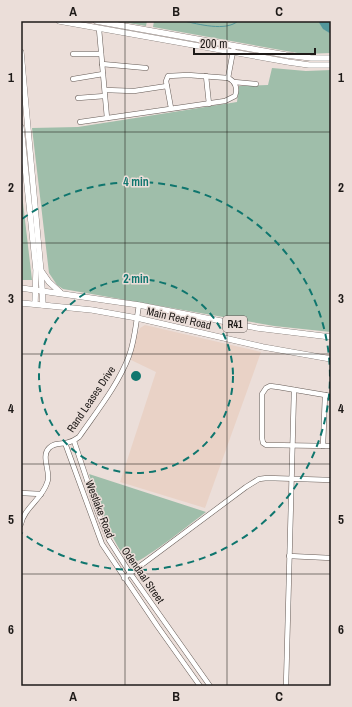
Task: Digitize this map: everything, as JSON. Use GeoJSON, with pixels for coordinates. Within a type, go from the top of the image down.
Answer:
{"type":"FeatureCollection","features":[{"type":"Feature","properties":{"kind":"main road"},"geometry":{"type":"LineString","coordinates":[[59,21],[233,49],[298,57],[331,58]]}},
{"type":"Feature","properties":{"kind":"main road"},"geometry":{"type":"LineString","coordinates":[[96,21],[300,64],[331,65]]}},
{"type":"Feature","properties":{"kind":"main road"},"geometry":{"type":"LineString","coordinates":[[21,52],[43,290],[42,305]]}},
{"type":"Feature","properties":{"kind":"main road"},"geometry":{"type":"LineString","coordinates":[[21,127],[36,270],[35,304]]}},
{"type":"Feature","properties":{"kind":"main road"},"geometry":{"type":"LineString","coordinates":[[41,272],[49,282],[62,293]]}},
{"type":"Feature","properties":{"kind":"main road","name":"Main Reef Road"},"geometry":{"type":"LineString","coordinates":[[21,288],[139,305],[234,324],[331,337]]}},
{"type":"Feature","properties":{"kind":"main road","name":"Main Reef Road"},"geometry":{"type":"LineString","coordinates":[[21,303],[92,310],[137,318],[263,347],[331,359]]}},
{"type":"Feature","properties":{"kind":"street"},"geometry":{"type":"LineString","coordinates":[[99,28],[108,118]]}},
{"type":"Feature","properties":{"kind":"street"},"geometry":{"type":"LineString","coordinates":[[228,78],[233,49]]}},
{"type":"Feature","properties":{"kind":"street"},"geometry":{"type":"LineString","coordinates":[[73,54],[101,54]]}},
{"type":"Feature","properties":{"kind":"street"},"geometry":{"type":"LineString","coordinates":[[102,64],[146,68]]}},
{"type":"Feature","properties":{"kind":"street"},"geometry":{"type":"LineString","coordinates":[[73,79],[103,74]]}},
{"type":"Feature","properties":{"kind":"street"},"geometry":{"type":"LineString","coordinates":[[171,108],[166,79],[169,76],[184,75],[228,78],[234,82],[256,84]]}},
{"type":"Feature","properties":{"kind":"street"},"geometry":{"type":"LineString","coordinates":[[206,76],[209,104]]}},
{"type":"Feature","properties":{"kind":"street"},"geometry":{"type":"LineString","coordinates":[[80,122],[225,101],[233,98],[236,92],[234,82]]}},
{"type":"Feature","properties":{"kind":"street"},"geometry":{"type":"LineString","coordinates":[[105,90],[134,91],[167,86]]}},
{"type":"Feature","properties":{"kind":"street"},"geometry":{"type":"LineString","coordinates":[[78,98],[105,96]]}},
{"type":"Feature","properties":{"kind":"street","name":"Rand Leases Drive"},"geometry":{"type":"LineString","coordinates":[[21,524],[22,519],[47,485],[49,478],[45,453],[47,449],[58,443],[74,441],[79,437],[117,380],[131,348],[139,305]]}},
{"type":"Feature","properties":{"kind":"street"},"geometry":{"type":"LineString","coordinates":[[331,396],[270,386],[266,388],[263,392],[262,440],[266,445],[331,446]]}},
{"type":"Feature","properties":{"kind":"street"},"geometry":{"type":"LineString","coordinates":[[286,686],[294,390]]}},
{"type":"Feature","properties":{"kind":"street"},"geometry":{"type":"LineString","coordinates":[[323,446],[325,395]]}},
{"type":"Feature","properties":{"kind":"street","name":"Odendaal Street"},"geometry":{"type":"LineString","coordinates":[[74,441],[103,527],[109,540],[130,573],[210,686]]}},
{"type":"Feature","properties":{"kind":"street","name":"Westlake Road"},"geometry":{"type":"LineString","coordinates":[[65,443],[102,544],[124,578]]}},
{"type":"Feature","properties":{"kind":"street"},"geometry":{"type":"LineString","coordinates":[[124,578],[257,480],[264,478],[331,480]]}},
{"type":"Feature","properties":{"kind":"street"},"geometry":{"type":"LineString","coordinates":[[21,492],[41,494]]}},
{"type":"Feature","properties":{"kind":"street"},"geometry":{"type":"LineString","coordinates":[[289,556],[331,558]]}},
{"type":"Feature","properties":{"kind":"street","name":"Odendaal Street"},"geometry":{"type":"LineString","coordinates":[[124,578],[200,686]]}},
{"type":"Feature","properties":{"kind":"shaded area"},"geometry":{"type":"Polygon","coordinates":[[[145,325],[261,352],[205,508],[120,482],[156,372],[131,360],[140,328],[145,325]]]}},
{"type":"Feature","properties":{"kind":"green space"},"geometry":{"type":"Polygon","coordinates":[[[117,21],[147,21],[146,26],[117,21]]]}},
{"type":"Feature","properties":{"kind":"green space"},"geometry":{"type":"Polygon","coordinates":[[[154,21],[318,21],[324,29],[331,34],[331,53],[303,54],[153,27],[154,21]]]}},
{"type":"Feature","properties":{"kind":"green space"},"geometry":{"type":"Polygon","coordinates":[[[272,68],[306,71],[331,70],[331,332],[274,326],[63,289],[57,285],[49,273],[32,128],[78,127],[237,102],[239,86],[268,85],[272,68]]]}},
{"type":"Feature","properties":{"kind":"green space"},"geometry":{"type":"Polygon","coordinates":[[[21,186],[32,280],[21,280],[21,186]]]}},
{"type":"Feature","properties":{"kind":"green space"},"geometry":{"type":"Polygon","coordinates":[[[89,474],[206,512],[159,548],[135,562],[128,559],[114,539],[101,509],[89,474]]]}},
{"type":"Feature","properties":{"kind":"water"},"geometry":{"type":"Polygon","coordinates":[[[318,21],[331,21],[331,34],[323,29],[318,21]]]}},
{"type":"Feature","properties":{"kind":"waterway"},"geometry":{"type":"LineString","coordinates":[[184,21],[219,27],[233,24],[238,21]]}}]}
